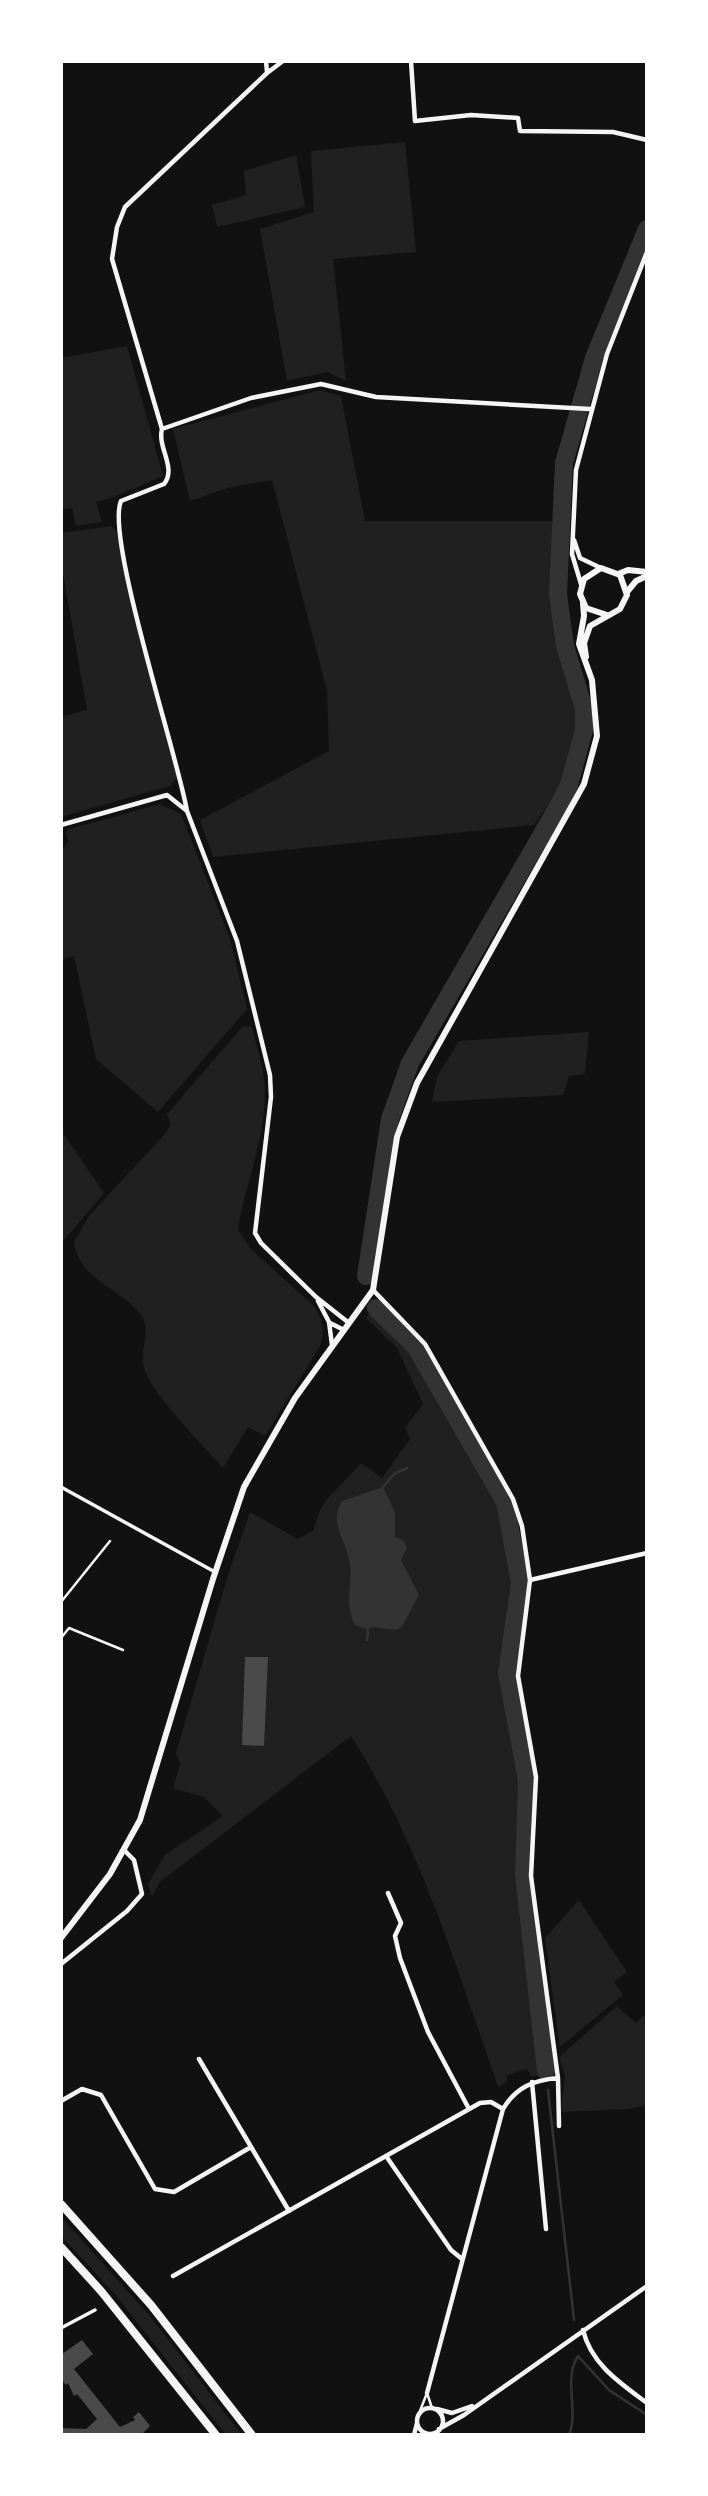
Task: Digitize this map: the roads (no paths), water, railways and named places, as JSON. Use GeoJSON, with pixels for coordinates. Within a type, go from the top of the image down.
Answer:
{"type":"FeatureCollection","features":[{"type":"Feature","properties":{"kind":"highway"},"geometry":{"type":"LineString","coordinates":[[61,2204],[151,2305],[252,2435]]}},
{"type":"Feature","properties":{"kind":"highway"},"geometry":{"type":"LineString","coordinates":[[61,2247],[110,2301],[216,2435]]}},
{"type":"Feature","properties":{"kind":"street"},"geometry":{"type":"LineString","coordinates":[[266,61],[267,72]]}},
{"type":"Feature","properties":{"kind":"street"},"geometry":{"type":"LineString","coordinates":[[283,61],[267,72],[125,207],[117,227],[113,244],[114,268],[162,429],[160,437],[169,478],[155,489],[121,501],[118,517],[124,559],[146,653],[182,780],[187,811],[237,941],[268,1065],[271,1097],[255,1233],[261,1243],[347,1326]]}},
{"type":"Feature","properties":{"kind":"street"},"geometry":{"type":"LineString","coordinates":[[411,61],[415,121],[471,115],[518,118],[520,131],[613,132],[645,140]]}},
{"type":"Feature","properties":{"kind":"street"},"geometry":{"type":"LineString","coordinates":[[582,584],[572,554],[576,470],[588,409],[647,253]]}},
{"type":"Feature","properties":{"kind":"street"},"geometry":{"type":"LineString","coordinates":[[162,429],[251,398],[321,384],[376,397],[588,409]]}},
{"type":"Feature","properties":{"kind":"street"},"geometry":{"type":"LineString","coordinates":[[573,536],[580,558],[618,573],[624,580],[626,592]]}},
{"type":"Feature","properties":{"kind":"street"},"geometry":{"type":"LineString","coordinates":[[61,1938],[125,1851],[140,1820],[236,1507],[259,1459],[332,1346],[373,1290],[397,1137],[417,1083],[572,808],[593,761],[597,736],[596,707],[579,644],[583,603],[580,594],[588,574],[601,568]]}},
{"type":"Feature","properties":{"kind":"street"},"geometry":{"type":"LineString","coordinates":[[618,573],[628,570],[647,574]]}},
{"type":"Feature","properties":{"kind":"street"},"geometry":{"type":"LineString","coordinates":[[586,662],[585,636],[593,622],[620,609],[626,592],[647,574]]}},
{"type":"Feature","properties":{"kind":"street"},"geometry":{"type":"LineString","coordinates":[[583,603],[592,612],[607,615]]}},
{"type":"Feature","properties":{"kind":"street"},"geometry":{"type":"LineString","coordinates":[[61,825],[167,795],[187,811]]}},
{"type":"Feature","properties":{"kind":"street"},"geometry":{"type":"LineString","coordinates":[[373,1290],[425,1344],[513,1499],[522,1525],[530,1580],[518,1676],[536,1777],[531,1876],[558,2078],[559,2126]]}},
{"type":"Feature","properties":{"kind":"street"},"geometry":{"type":"LineString","coordinates":[[316,1297],[329,1322],[332,1346]]}},
{"type":"Feature","properties":{"kind":"street"},"geometry":{"type":"LineString","coordinates":[[329,1322],[347,1326]]}},
{"type":"Feature","properties":{"kind":"street"},"geometry":{"type":"LineString","coordinates":[[61,1487],[215,1572]]}},
{"type":"Feature","properties":{"kind":"street"},"geometry":{"type":"LineString","coordinates":[[530,1580],[647,1553]]}},
{"type":"Feature","properties":{"kind":"street"},"geometry":{"type":"LineString","coordinates":[[61,1964],[127,1911],[142,1894],[134,1860],[125,1851]]}},
{"type":"Feature","properties":{"kind":"street"},"geometry":{"type":"LineString","coordinates":[[388,1893],[401,1923],[395,1936],[400,1958],[416,1993],[428,2032],[469,2109]]}},
{"type":"Feature","properties":{"kind":"street"},"geometry":{"type":"LineString","coordinates":[[199,2059],[289,2211]]}},
{"type":"Feature","properties":{"kind":"street"},"geometry":{"type":"LineString","coordinates":[[427,2393],[503,2109],[513,2096],[532,2082],[558,2078]]}},
{"type":"Feature","properties":{"kind":"street"},"geometry":{"type":"LineString","coordinates":[[532,2082],[546,2229]]}},
{"type":"Feature","properties":{"kind":"street"},"geometry":{"type":"LineString","coordinates":[[61,2101],[82,2089],[101,2095],[155,2189],[174,2192],[251,2147]]}},
{"type":"Feature","properties":{"kind":"street"},"geometry":{"type":"LineString","coordinates":[[173,2276],[469,2109],[491,2102],[503,2109]]}},
{"type":"Feature","properties":{"kind":"street"},"geometry":{"type":"LineString","coordinates":[[386,2155],[451,2250],[462,2259]]}},
{"type":"Feature","properties":{"kind":"street"},"geometry":{"type":"LineString","coordinates":[[418,2419],[424,2432],[435,2432],[464,2415],[647,2286]]}},
{"type":"Feature","properties":{"kind":"street"},"geometry":{"type":"LineString","coordinates":[[61,2328],[94,2310]]}},
{"type":"Feature","properties":{"kind":"street"},"geometry":{"type":"LineString","coordinates":[[583,2330],[590,2353],[618,2382],[647,2403]]}},
{"type":"Feature","properties":{"kind":"street"},"geometry":{"type":"LineString","coordinates":[[414,2435],[418,2419],[425,2409],[452,2413],[476,2404]]}},
{"type":"Feature","properties":{"kind":"street"},"geometry":{"type":"LineString","coordinates":[[434,2409],[442,2418],[435,2432]]}},
{"type":"Feature","properties":{"kind":"lane"},"geometry":{"type":"LineString","coordinates":[[61,1602],[110,1541]]}},
{"type":"Feature","properties":{"kind":"lane"},"geometry":{"type":"LineString","coordinates":[[61,1638],[69,1628],[123,1650]]}},
{"type":"Feature","properties":{"kind":"lane"},"geometry":{"type":"LineString","coordinates":[[427,2393],[434,2409]]}},
{"type":"Feature","properties":{"kind":"lane"},"geometry":{"type":"LineString","coordinates":[[418,2419],[427,2393]]}},
{"type":"Feature","properties":{"kind":"waterway"},"geometry":{"type":"LineString","coordinates":[[366,1276],[390,1119],[410,1063],[560,803],[569,785],[584,730],[584,709],[565,646],[558,594],[564,463],[594,358],[647,229]]}},
{"type":"Feature","properties":{"kind":"waterway"},"geometry":{"type":"LineString","coordinates":[[376,1308],[415,1346],[505,1502],[520,1583],[507,1673],[527,1780],[524,1875],[546,2071]]}},
{"type":"Feature","properties":{"kind":"waterway"},"geometry":{"type":"LineString","coordinates":[[383,1487],[394,1474],[407,1468]]}},
{"type":"Feature","properties":{"kind":"waterway"},"geometry":{"type":"LineString","coordinates":[[367,1640],[368,1632]]}},
{"type":"Feature","properties":{"kind":"waterway"},"geometry":{"type":"LineString","coordinates":[[548,2090],[574,2320]]}},
{"type":"Feature","properties":{"kind":"waterway"},"geometry":{"type":"LineString","coordinates":[[569,2435],[573,2415],[572,2375],[578,2356],[609,2390],[647,2415]]}}]}
